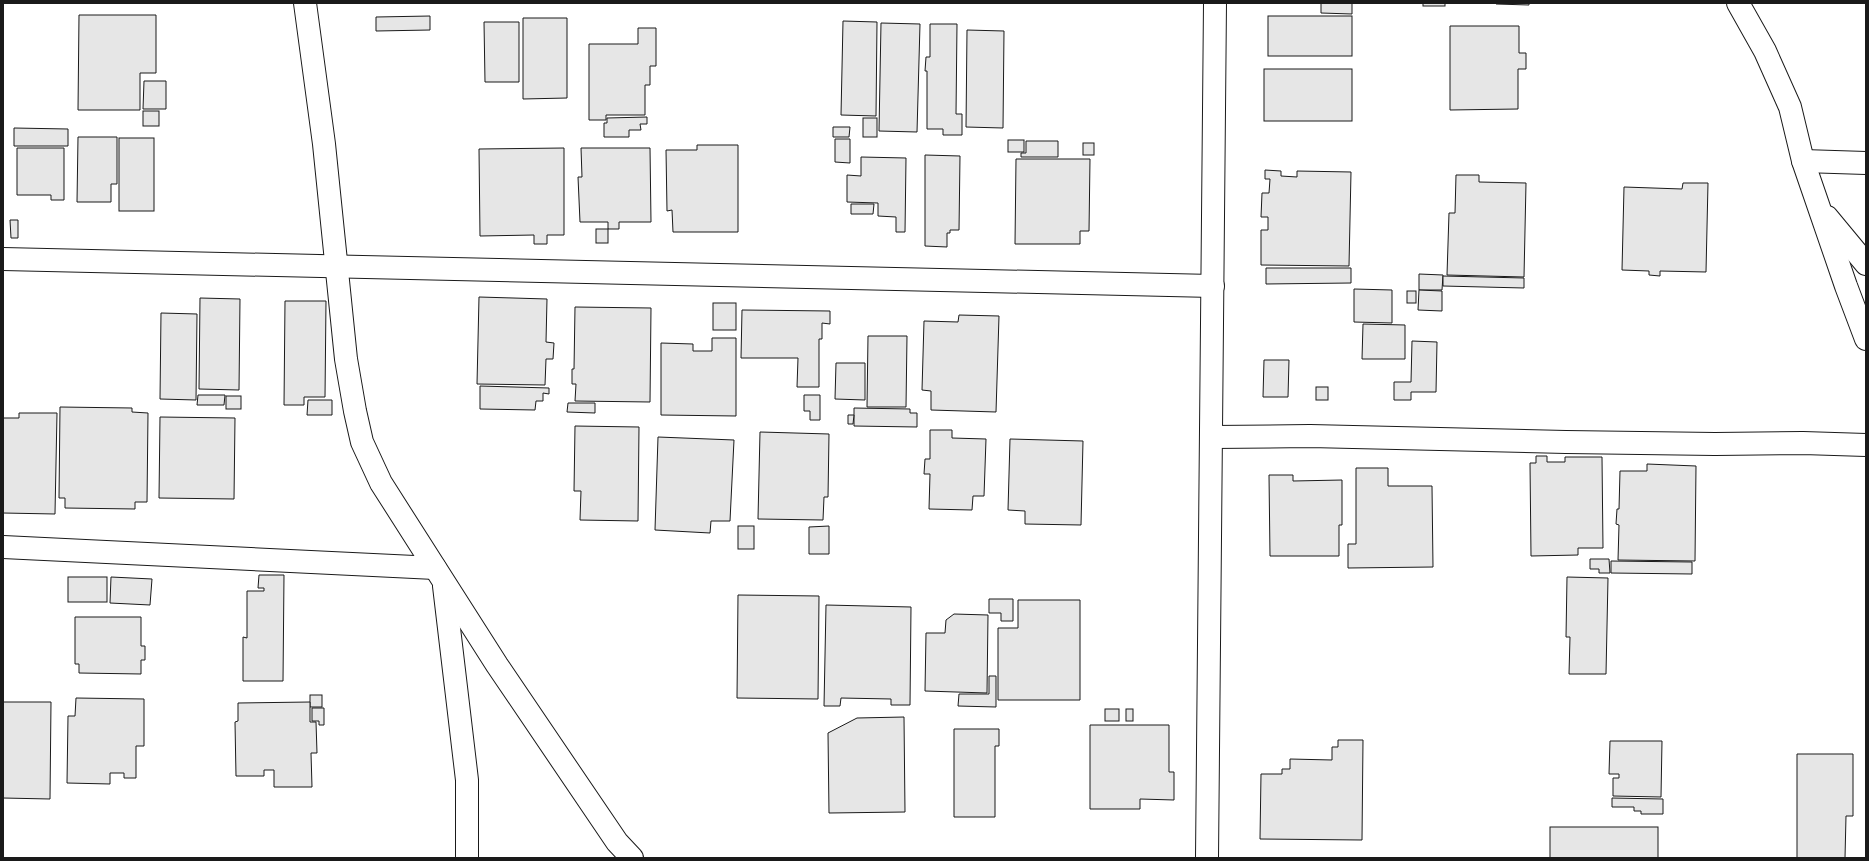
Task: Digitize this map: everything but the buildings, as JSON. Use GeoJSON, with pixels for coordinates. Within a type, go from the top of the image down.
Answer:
{"type":"FeatureCollection","features":[{"type":"Feature","properties":{"kind":"street"},"geometry":{"type":"LineString","coordinates":[[305,3],[325,151],[346,359],[354,411],[362,442],[381,484],[440,575],[568,772],[617,842],[632,858]]}},
{"type":"Feature","properties":{"kind":"street"},"geometry":{"type":"LineString","coordinates":[[1207,858],[1215,3]]}},
{"type":"Feature","properties":{"kind":"street"},"geometry":{"type":"LineString","coordinates":[[1738,3],[1765,51],[1790,107],[1803,161],[1866,339]]}},
{"type":"Feature","properties":{"kind":"street"},"geometry":{"type":"LineString","coordinates":[[1803,161],[1866,163]]}},
{"type":"Feature","properties":{"kind":"street"},"geometry":{"type":"LineString","coordinates":[[1818,206],[1866,264]]}},
{"type":"Feature","properties":{"kind":"street"},"geometry":{"type":"LineString","coordinates":[[3,259],[1213,286]]}},
{"type":"Feature","properties":{"kind":"street"},"geometry":{"type":"LineString","coordinates":[[1212,437],[1310,436],[1566,442],[1803,443],[1866,446]]}},
{"type":"Feature","properties":{"kind":"street"},"geometry":{"type":"LineString","coordinates":[[3,547],[440,575]]}},
{"type":"Feature","properties":{"kind":"street"},"geometry":{"type":"LineString","coordinates":[[440,575],[467,780],[467,858]]}}]}
